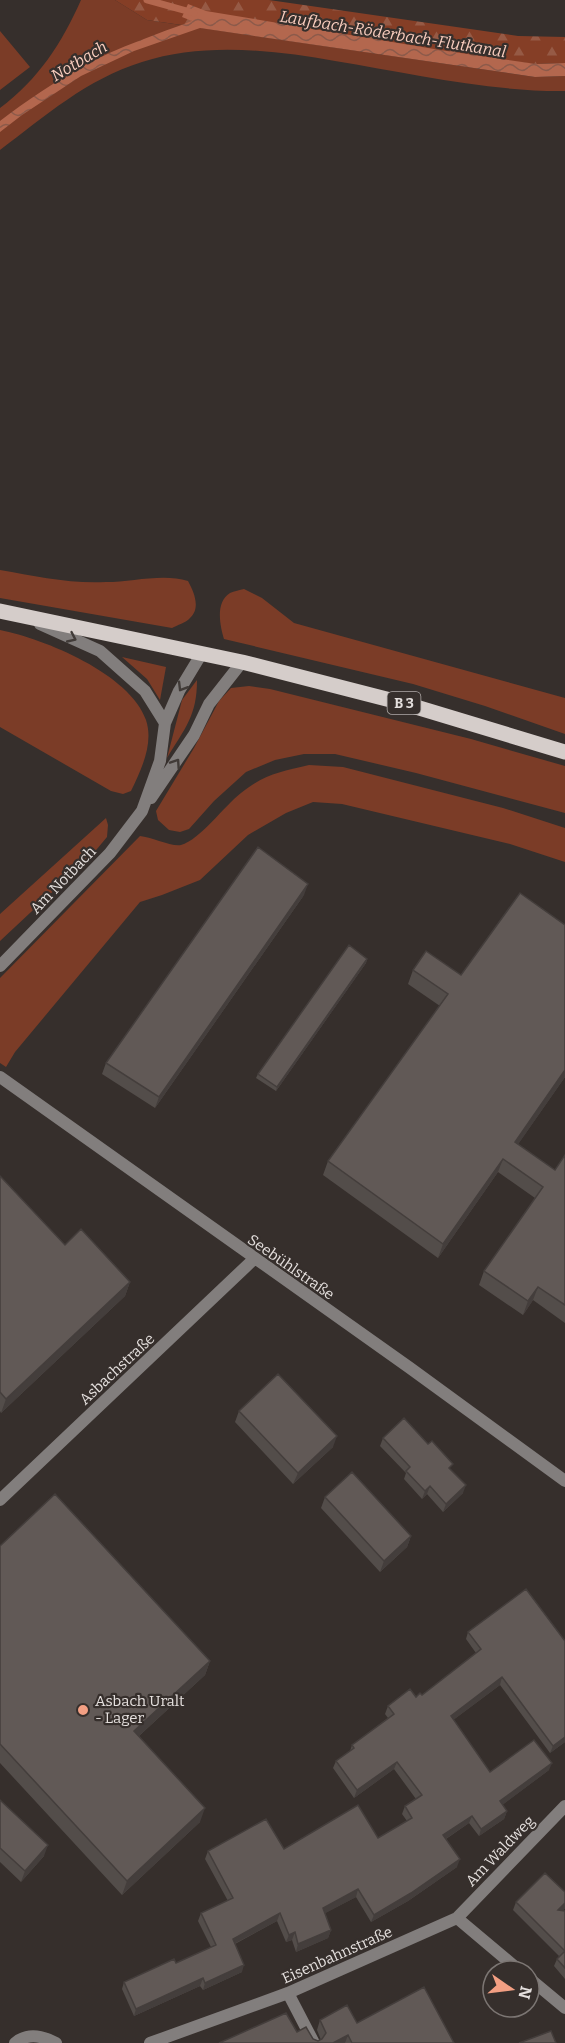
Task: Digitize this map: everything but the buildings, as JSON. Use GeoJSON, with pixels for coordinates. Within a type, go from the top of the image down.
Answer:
{"type":"FeatureCollection","features":[{"type":"Feature","properties":{"kind":"main road","name":"B 3"},"geometry":{"type":"LineString","coordinates":[[0,611],[242,662],[406,704],[565,752]]}},
{"type":"Feature","properties":{"kind":"street"},"geometry":{"type":"LineString","coordinates":[[19,614],[100,651],[145,691],[165,723]]}},
{"type":"Feature","properties":{"kind":"street","name":"Am Notbach"},"geometry":{"type":"LineString","coordinates":[[142,811],[160,761],[165,723],[179,691],[202,653]]}},
{"type":"Feature","properties":{"kind":"street","name":"Am Notbach"},"geometry":{"type":"LineString","coordinates":[[0,966],[110,853],[194,735],[209,704],[242,662]]}},
{"type":"Feature","properties":{"kind":"street","name":"Seebühlstraße"},"geometry":{"type":"LineString","coordinates":[[0,1077],[565,1481]]}},
{"type":"Feature","properties":{"kind":"street","name":"Asbachstraße"},"geometry":{"type":"LineString","coordinates":[[0,1500],[255,1259]]}},
{"type":"Feature","properties":{"kind":"street","name":"Am Waldweg"},"geometry":{"type":"LineString","coordinates":[[457,1918],[565,1806]]}},
{"type":"Feature","properties":{"kind":"street"},"geometry":{"type":"LineString","coordinates":[[457,1918],[506,1959]]}},
{"type":"Feature","properties":{"kind":"street","name":"Eisenbahnstraße"},"geometry":{"type":"LineString","coordinates":[[150,2043],[288,1993],[457,1918]]}},
{"type":"Feature","properties":{"kind":"street"},"geometry":{"type":"LineString","coordinates":[[541,1988],[565,2008]]}},
{"type":"Feature","properties":{"kind":"street"},"geometry":{"type":"LineString","coordinates":[[288,1993],[314,2043]]}},
{"type":"Feature","properties":{"kind":"street"},"geometry":{"type":"LineString","coordinates":[[15,2043],[32,2036],[46,2038],[56,2043]]}},
{"type":"Feature","properties":{"kind":"shaded area"},"geometry":{"type":"Polygon","coordinates":[[[81,0],[115,0],[147,20],[535,77],[565,76],[565,91],[479,85],[263,51],[189,52],[142,62],[103,78],[67,100],[0,150],[0,108],[26,85],[48,60],[81,0]]]}},
{"type":"Feature","properties":{"kind":"shaded area"},"geometry":{"type":"Polygon","coordinates":[[[0,31],[30,67],[0,90],[0,31]]]}},
{"type":"Feature","properties":{"kind":"shaded area"},"geometry":{"type":"Polygon","coordinates":[[[0,570],[79,582],[178,579],[188,581],[196,605],[188,620],[172,628],[0,598],[0,570]]]}},
{"type":"Feature","properties":{"kind":"shaded area"},"geometry":{"type":"Polygon","coordinates":[[[244,589],[262,598],[294,623],[565,698],[565,734],[413,684],[224,639],[220,621],[222,602],[230,593],[244,589]]]}},
{"type":"Feature","properties":{"kind":"shaded area"},"geometry":{"type":"Polygon","coordinates":[[[0,630],[40,641],[84,661],[123,688],[137,703],[146,720],[148,738],[145,757],[131,791],[123,794],[111,791],[0,727],[0,630]]]}},
{"type":"Feature","properties":{"kind":"shaded area"},"geometry":{"type":"Polygon","coordinates":[[[122,657],[166,667],[160,700],[147,679],[122,657]]]}},
{"type":"Feature","properties":{"kind":"shaded area"},"geometry":{"type":"Polygon","coordinates":[[[197,680],[192,713],[167,758],[182,700],[197,680]]]}},
{"type":"Feature","properties":{"kind":"shaded area"},"geometry":{"type":"Polygon","coordinates":[[[249,686],[270,689],[471,739],[565,766],[565,813],[335,754],[304,754],[275,760],[246,772],[214,801],[189,829],[180,832],[169,830],[158,820],[156,811],[219,701],[231,688],[249,686]]]}},
{"type":"Feature","properties":{"kind":"shaded area"},"geometry":{"type":"Polygon","coordinates":[[[309,765],[343,767],[503,808],[565,828],[565,862],[510,844],[342,804],[313,802],[286,813],[248,835],[200,880],[140,902],[15,1052],[6,1067],[0,1063],[0,978],[140,836],[172,845],[181,845],[196,837],[234,799],[258,782],[281,772],[309,765]]]}},
{"type":"Feature","properties":{"kind":"shaded area"},"geometry":{"type":"Polygon","coordinates":[[[106,818],[107,837],[92,855],[0,941],[0,914],[106,818]]]}},
{"type":"Feature","properties":{"kind":"green space"},"geometry":{"type":"Polygon","coordinates":[[[115,0],[269,0],[518,36],[565,37],[565,63],[536,64],[244,34],[147,20],[115,0]]]}},
{"type":"Feature","properties":{"kind":"water"},"geometry":{"type":"Polygon","coordinates":[[[188,4],[206,11],[440,50],[536,64],[565,63],[565,76],[535,77],[200,28],[134,51],[81,76],[0,132],[0,121],[74,71],[98,58],[192,21],[182,17],[188,4]]]}},
{"type":"Feature","properties":{"kind":"waterway","name":"Laufbach-Röderbach-Flutkanal"},"geometry":{"type":"LineString","coordinates":[[147,0],[194,13]]}},
{"type":"Feature","properties":{"kind":"place","name":"Asbach Uralt - Lager"},"geometry":{"type":"Point","coordinates":[83,1710]}},
{"type":"Feature","properties":{"kind":"water label","name":"Notbach"},"geometry":{"type":"Point","coordinates":[79,61]}}]}
